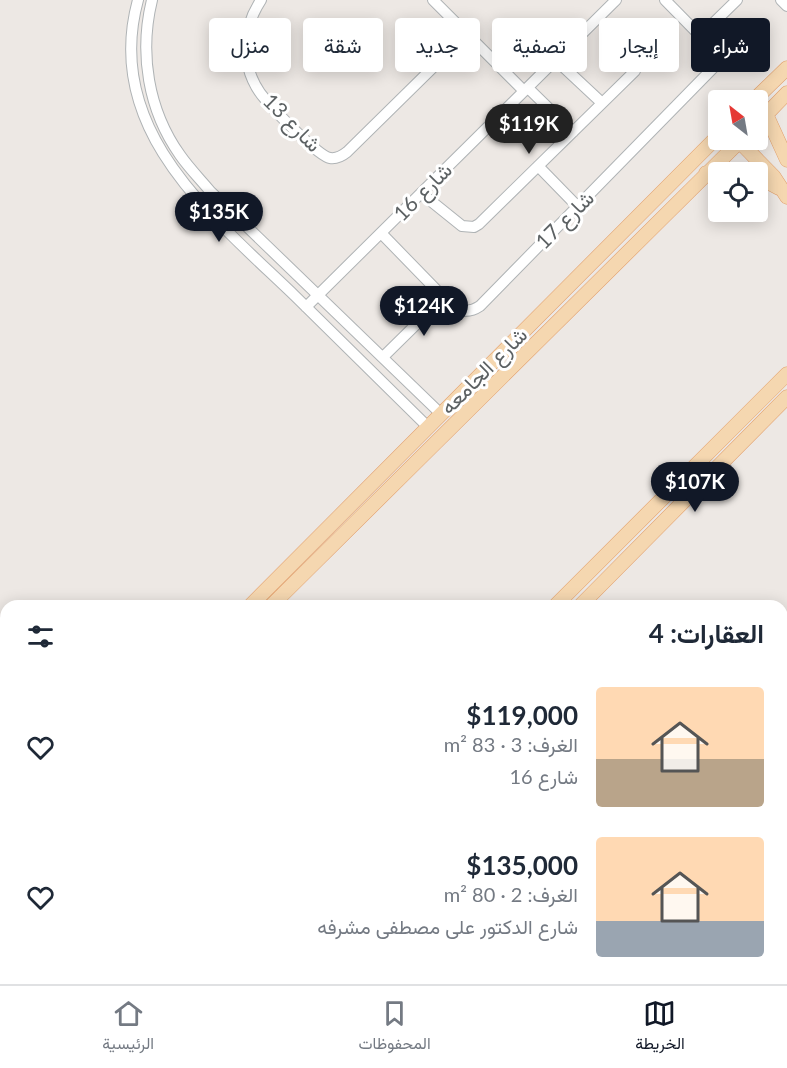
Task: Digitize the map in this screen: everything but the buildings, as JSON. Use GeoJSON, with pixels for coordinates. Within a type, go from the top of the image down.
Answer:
{"type":"FeatureCollection","features":[{"type":"Feature","properties":{"kind":"main road"},"geometry":{"type":"LineString","coordinates":[[768,96],[787,68]]}},
{"type":"Feature","properties":{"kind":"main road"},"geometry":{"type":"LineString","coordinates":[[768,105],[787,93]]}},
{"type":"Feature","properties":{"kind":"main road"},"geometry":{"type":"LineString","coordinates":[[768,126],[787,160]]}},
{"type":"Feature","properties":{"kind":"main road","name":"شارع الجامعه"},"geometry":{"type":"LineString","coordinates":[[256,600],[708,146]]}},
{"type":"Feature","properties":{"kind":"main road","name":"شارع الجامعه"},"geometry":{"type":"LineString","coordinates":[[277,600],[730,150]]}},
{"type":"Feature","properties":{"kind":"main road"},"geometry":{"type":"LineString","coordinates":[[750,150],[786,194]]}},
{"type":"Feature","properties":{"kind":"main road"},"geometry":{"type":"LineString","coordinates":[[768,183],[786,194]]}},
{"type":"Feature","properties":{"kind":"main road"},"geometry":{"type":"LineString","coordinates":[[561,600],[787,374]]}},
{"type":"Feature","properties":{"kind":"main road"},"geometry":{"type":"LineString","coordinates":[[586,600],[784,400],[770,391]]}},
{"type":"Feature","properties":{"kind":"main road"},"geometry":{"type":"LineString","coordinates":[[647,513],[660,526]]}},
{"type":"Feature","properties":{"kind":"main road"},"geometry":{"type":"LineString","coordinates":[[633,528],[645,540]]}},
{"type":"Feature","properties":{"kind":"main road"},"geometry":{"type":"LineString","coordinates":[[278,578],[289,588]]}},
{"type":"Feature","properties":{"kind":"street"},"geometry":{"type":"LineString","coordinates":[[138,0],[133,22],[132,69],[137,96],[144,119],[155,142],[182,182],[209,213],[428,427]]}},
{"type":"Feature","properties":{"kind":"street"},"geometry":{"type":"LineString","coordinates":[[152,0],[146,40],[147,66],[156,109],[180,155],[210,191],[441,414]]}},
{"type":"Feature","properties":{"kind":"street","name":"شارع 13"},"geometry":{"type":"LineString","coordinates":[[261,0],[251,19],[246,43],[249,67],[258,89],[323,155],[335,158],[347,152],[428,72]]}},
{"type":"Feature","properties":{"kind":"street"},"geometry":{"type":"LineString","coordinates":[[433,0],[451,18]]}},
{"type":"Feature","properties":{"kind":"street","name":"شارع 16"},"geometry":{"type":"LineString","coordinates":[[587,29],[616,0]]}},
{"type":"Feature","properties":{"kind":"street"},"geometry":{"type":"LineString","coordinates":[[665,0],[691,27]]}},
{"type":"Feature","properties":{"kind":"street"},"geometry":{"type":"LineString","coordinates":[[718,18],[737,0]]}},
{"type":"Feature","properties":{"kind":"street"},"geometry":{"type":"LineString","coordinates":[[781,0],[787,6]]}},
{"type":"Feature","properties":{"kind":"street"},"geometry":{"type":"LineString","coordinates":[[480,46],[573,132]]}},
{"type":"Feature","properties":{"kind":"street","name":"شارع 16"},"geometry":{"type":"LineString","coordinates":[[306,307],[544,72]]}},
{"type":"Feature","properties":{"kind":"street"},"geometry":{"type":"LineString","coordinates":[[569,72],[602,103]]}},
{"type":"Feature","properties":{"kind":"street"},"geometry":{"type":"LineString","coordinates":[[421,193],[462,226],[474,227],[633,72]]}},
{"type":"Feature","properties":{"kind":"street","name":"شارع 17"},"geometry":{"type":"LineString","coordinates":[[381,233],[457,309],[463,311],[475,309],[710,72]]}},
{"type":"Feature","properties":{"kind":"street"},"geometry":{"type":"LineString","coordinates":[[538,166],[578,207]]}},
{"type":"Feature","properties":{"kind":"street"},"geometry":{"type":"LineString","coordinates":[[383,357],[444,297]]}}]}
